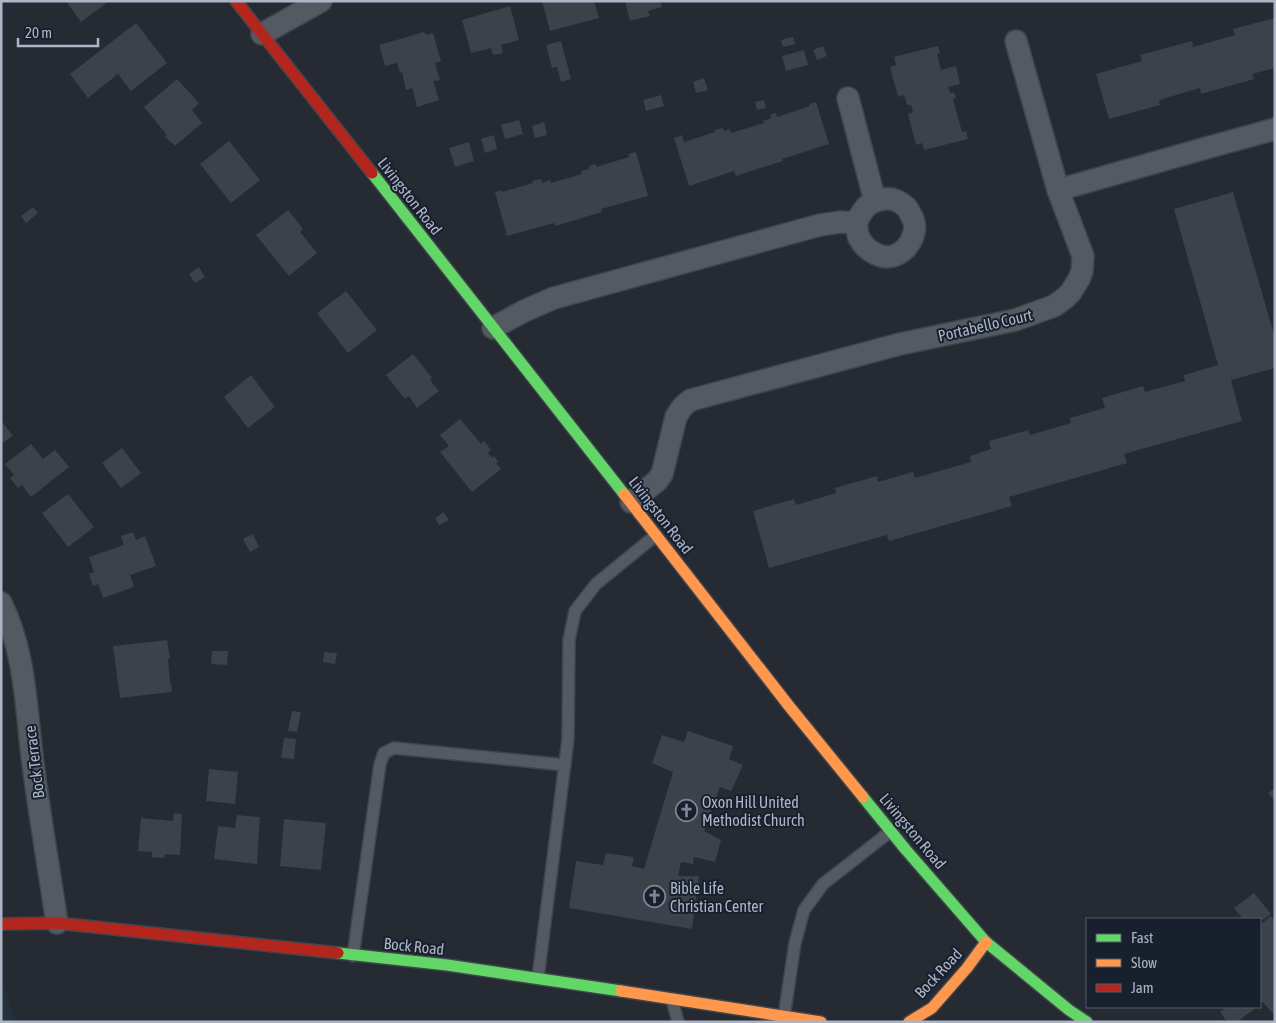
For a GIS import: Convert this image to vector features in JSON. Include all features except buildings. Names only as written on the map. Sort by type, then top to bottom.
[{"type":"main road","name":"Livingston Road","points":[[236,1],[631,502],[789,706],[891,831],[986,942],[1069,1010],[1087,1022]]},
{"type":"main road","name":"Bock Road","points":[[1,924],[57,923],[447,966],[538,978],[821,1022]]},
{"type":"main road","name":"Bock Road","points":[[909,1022],[932,1008],[967,968],[986,942]]},
{"type":"street","points":[[262,34],[321,1]]},
{"type":"street","name":"Portabello Court","points":[[631,502],[657,481],[662,474],[676,417],[680,409],[691,400],[900,344],[1015,320],[1060,302],[1074,288],[1079,280],[1083,256],[1058,190],[1016,40]]},
{"type":"street","points":[[848,98],[875,200]]},
{"type":"street","points":[[1058,190],[1275,129]]},
{"type":"street","points":[[887,198],[899,201],[908,208],[915,225],[911,243],[898,254],[886,257],[874,254],[864,246],[858,236],[856,223],[863,209],[875,200],[887,198]]},
{"type":"street","points":[[493,328],[524,311],[554,298],[820,225],[840,222],[856,223]]},
{"type":"street","name":"Bock Terrace","points":[[1,604],[8,616],[18,650],[57,923]]},
{"type":"lane","points":[[538,978],[568,739],[569,640],[575,611],[596,584],[656,535]]},
{"type":"lane","points":[[353,956],[380,764],[384,753],[394,748],[565,765]]},
{"type":"lane","points":[[784,1017],[795,943],[804,910],[823,884],[891,831]]},
{"type":"lane","points":[[672,1000],[678,1022]]},
{"type":"shaded area","points":[[1,977],[16,1022],[1,1022]]},
{"type":"traffic: fast","points":[[372,173],[624,494]]},
{"type":"traffic: fast","points":[[863,797],[986,942],[1069,1010],[1087,1022]]},
{"type":"traffic: fast","points":[[338,953],[447,965],[621,991]]},
{"type":"traffic: slow","points":[[624,494],[789,706],[863,797]]},
{"type":"traffic: slow","points":[[909,1022],[932,1008],[967,968],[986,942]]},
{"type":"traffic: slow","points":[[621,991],[821,1022]]},
{"type":"traffic: jam","points":[[236,1],[372,173]]},
{"type":"traffic: jam","points":[[1,924],[57,923],[338,953]]},
{"type":"place","name":"Oxon Hill United Methodist Church","points":[[686,811]]},
{"type":"place","name":"Bible Life Christian Center","points":[[654,897]]}]
